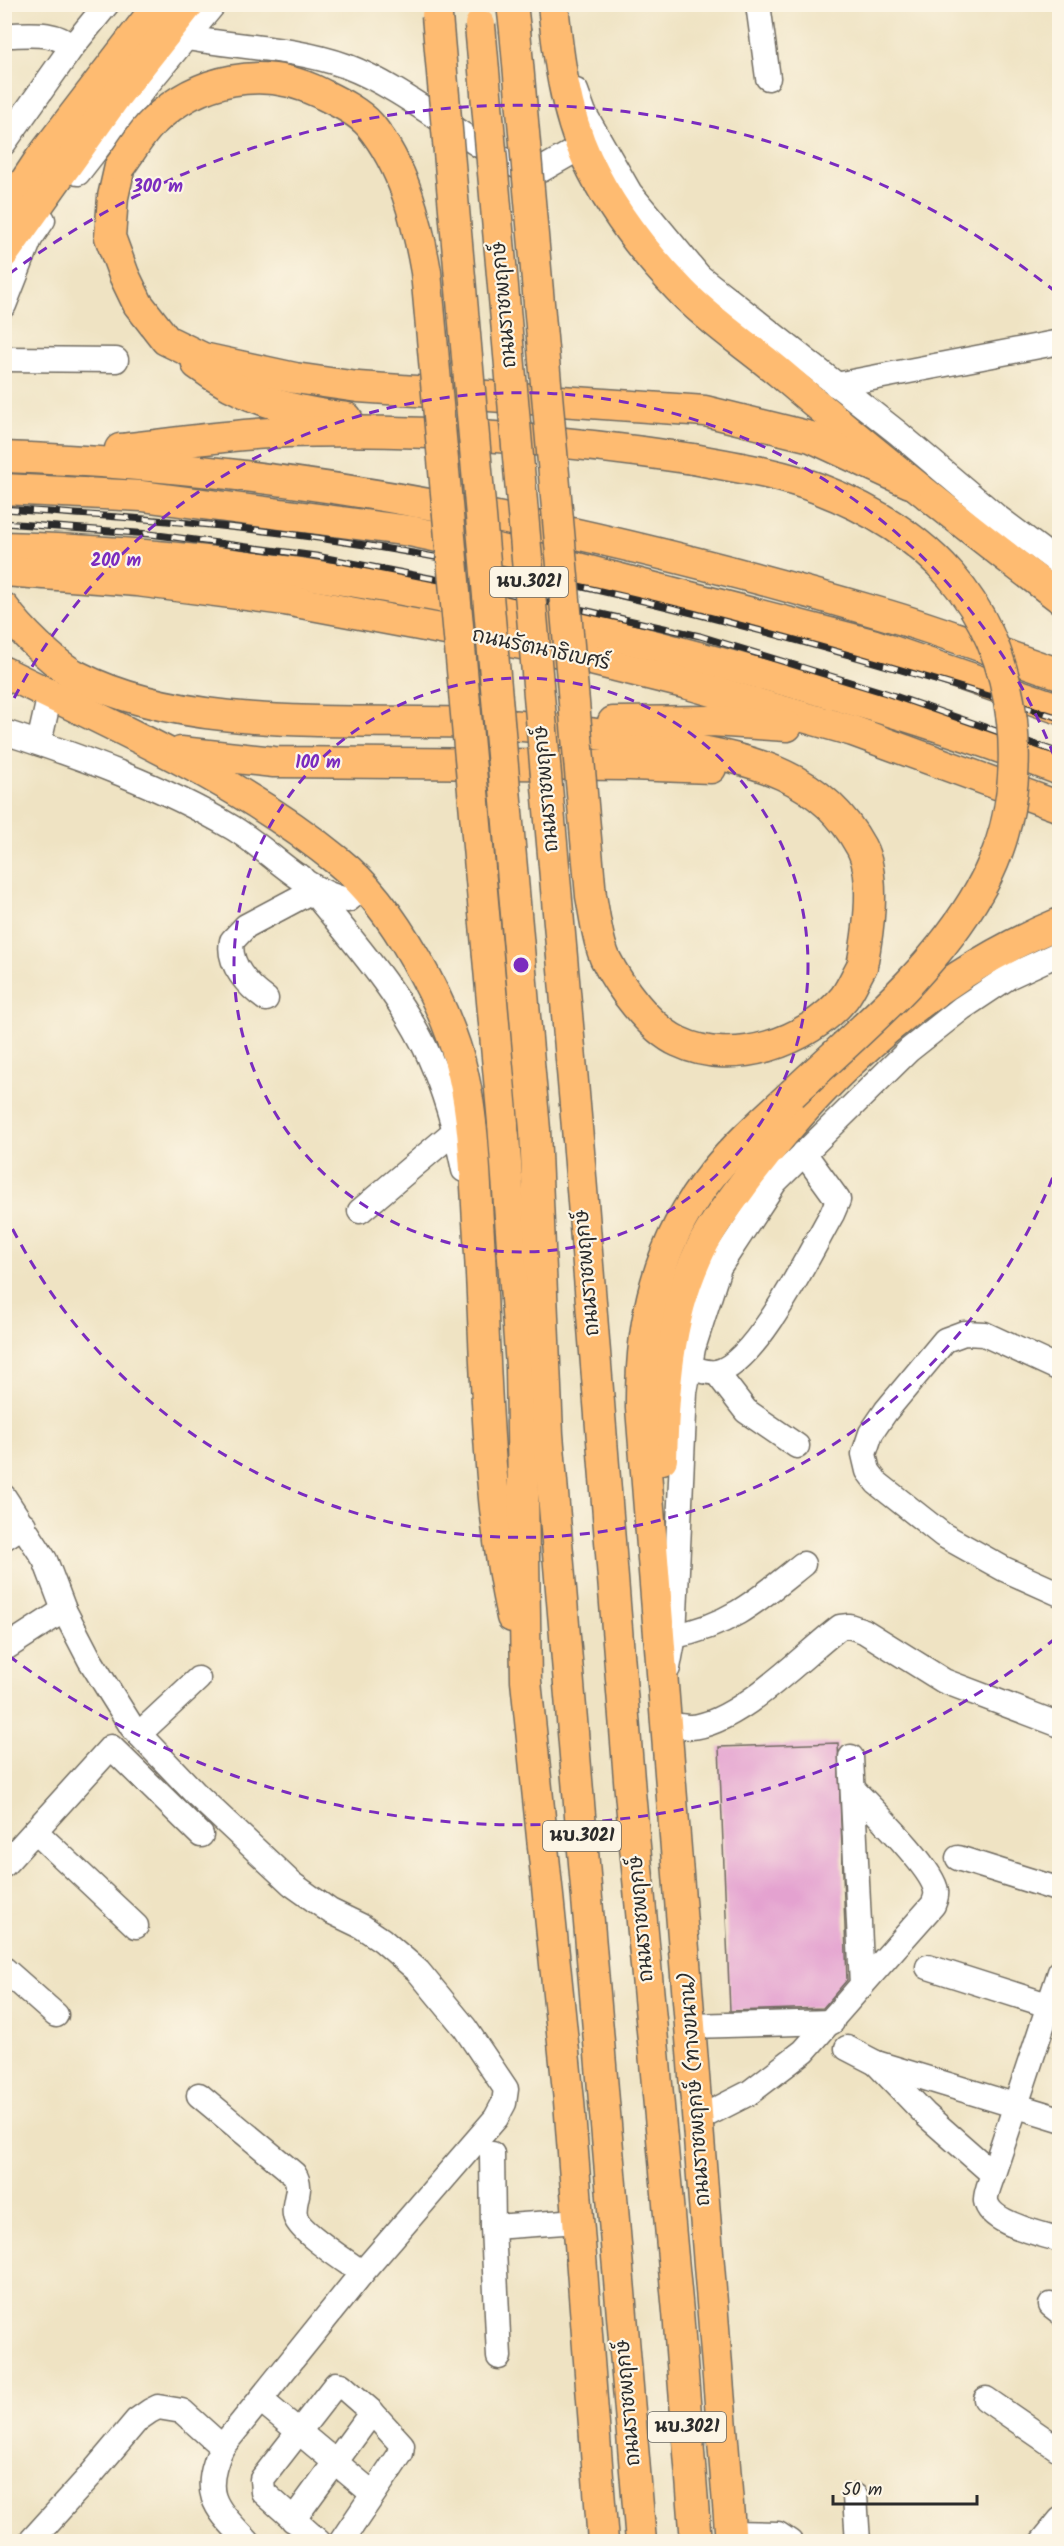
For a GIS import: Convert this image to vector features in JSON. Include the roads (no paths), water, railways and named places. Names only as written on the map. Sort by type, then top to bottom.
[{"type":"main road","points":[[4,213],[40,159],[159,4]]},
{"type":"main road","points":[[4,253],[116,96],[189,4]]},
{"type":"main road","points":[[553,4],[558,55],[568,102],[582,146],[610,201],[639,243],[682,293],[910,483],[1059,598]]},
{"type":"main road","name":"ถนนราชพฤกษ์","points":[[436,10],[536,1130],[548,1434],[641,2541]]},
{"type":"main road","name":"ถนนราชพฤกษ์","points":[[480,15],[578,1139],[630,1792],[678,2312],[696,2541]]},
{"type":"main road","points":[[482,723],[558,728],[739,757],[777,770],[816,793],[838,816],[862,848],[870,889],[869,925],[862,966],[844,997],[823,1020],[753,1052],[715,1051],[679,1042],[648,1018],[623,988],[604,956],[591,896],[513,17]]},
{"type":"main road","points":[[526,1681],[520,1367],[503,1123],[426,272],[417,221],[392,158],[368,123],[336,101],[297,81],[247,77],[200,88],[153,122],[120,166],[113,197],[110,237],[138,304],[166,340],[236,390],[278,406],[328,416],[468,434],[605,446],[761,472],[816,488],[869,511],[917,541],[949,570],[975,605],[990,635],[1010,706],[1015,772],[1010,808],[998,850],[980,891],[924,970],[750,1133],[707,1182],[684,1217],[661,1263],[648,1311],[640,1360],[641,1408],[668,1636]]},
{"type":"main road","points":[[166,340],[203,358],[224,364],[358,387],[705,411],[811,437],[910,483]]},
{"type":"main road","points":[[19,458],[287,432],[468,434]]},
{"type":"main road","points":[[19,458],[145,464],[415,499],[546,527],[673,558],[881,613],[1059,674]]},
{"type":"main road","points":[[4,489],[142,496],[410,531],[673,558]]},
{"type":"main road","points":[[410,531],[550,561],[872,644],[1059,709]]},
{"type":"main road","name":"ถนนรัตนาธิเบศร์","points":[[4,547],[140,554],[274,570],[403,588],[528,614],[857,699],[1059,770]]},
{"type":"main road","name":"ถนนรัตนาธิเบศร์","points":[[4,571],[136,581],[285,600],[554,651],[688,684],[853,731],[1059,807]]},
{"type":"main road","points":[[4,608],[36,643],[75,675],[129,697],[198,710],[284,720],[482,723],[712,721],[853,731]]},
{"type":"main road","points":[[4,672],[161,748],[261,806],[340,863],[379,902],[421,971],[442,1011],[463,1073],[473,1137],[490,1459],[500,1560],[526,1681]]},
{"type":"main road","points":[[161,748],[206,757],[274,762],[630,765],[713,768],[771,780],[816,793]]},
{"type":"main road","points":[[668,1636],[661,1493],[665,1382],[673,1336],[696,1258],[722,1213],[769,1150],[847,1065],[927,995],[1023,938],[1059,923]]},
{"type":"main road","name":"ถนนราชพฤกษ์ (ทางขนาน)","points":[[668,1636],[665,1685],[730,2528]]},
{"type":"main road","name":"นบ.3021","points":[[526,1681],[569,2101],[603,2541]]},
{"type":"main road","points":[[678,2312],[730,2528]]},
{"type":"street","points":[[4,143],[72,47],[107,4]]},
{"type":"street","points":[[4,305],[30,239],[146,86],[214,4]]},
{"type":"street","points":[[553,4],[566,62],[584,113],[630,193],[699,276],[996,516],[1059,564]]},
{"type":"street","points":[[758,4],[768,78]]},
{"type":"street","points":[[4,35],[43,34],[64,40],[72,47]]},
{"type":"street","points":[[187,38],[311,56],[347,67],[398,93],[520,168],[541,170],[582,146]]},
{"type":"street","points":[[836,385],[1059,342]]},
{"type":"street","points":[[4,359],[116,360]]},
{"type":"street","points":[[39,743],[50,694]]},
{"type":"street","points":[[4,732],[39,743],[180,800],[234,829],[306,884],[328,896],[348,900],[364,887]]},
{"type":"street","points":[[266,999],[242,978],[233,956],[232,941],[246,926],[306,884]]},
{"type":"street","points":[[306,884],[392,994],[428,1055],[456,1130],[481,1264]]},
{"type":"street","points":[[803,1564],[739,1614],[694,1632],[668,1636],[689,1368],[704,1311],[719,1267],[775,1182],[909,1050],[953,1015],[1010,976],[1059,953]]},
{"type":"street","points":[[360,1211],[456,1130]]},
{"type":"street","points":[[689,1368],[716,1372],[731,1364],[771,1321],[838,1200],[804,1153]]},
{"type":"street","points":[[1059,1370],[984,1334],[964,1333],[945,1340],[886,1411],[871,1433],[864,1454],[868,1471],[877,1483],[943,1535],[1004,1569],[1059,1594]]},
{"type":"street","points":[[716,1372],[746,1411],[796,1446]]},
{"type":"street","points":[[4,1497],[14,1531],[45,1560],[64,1610],[90,1660],[136,1731],[195,1793],[292,1884],[330,1911],[368,1930],[418,1971],[465,2028],[506,2089],[504,2103],[496,2118],[362,2273],[222,2447],[211,2471],[210,2490],[221,2511],[248,2541]]},
{"type":"street","points":[[4,1649],[64,1610]]},
{"type":"street","points":[[668,1724],[690,1727],[707,1724],[734,1712],[840,1627],[849,1626],[864,1631],[944,1681],[1059,1725]]},
{"type":"street","points":[[4,1864],[111,1747],[136,1731],[198,1678]]},
{"type":"street","points":[[111,1747],[201,1835]]},
{"type":"street","points":[[851,1756],[862,1985]]},
{"type":"street","points":[[698,2119],[748,2093],[804,2051],[933,1905],[936,1891],[933,1881],[897,1836],[853,1789]]},
{"type":"street","points":[[35,1831],[136,1926]]},
{"type":"street","points":[[958,1858],[1059,1890]]},
{"type":"street","points":[[928,1967],[1054,2007]]},
{"type":"street","points":[[4,1969],[56,2016]]},
{"type":"street","points":[[1059,1972],[1054,2007],[1017,2105],[986,2200],[990,2212],[1001,2220],[1059,2240]]},
{"type":"street","points":[[691,2026],[832,2022]]},
{"type":"street","points":[[847,2048],[876,2063],[1059,2119]]},
{"type":"street","points":[[876,2063],[926,2115],[993,2174]]},
{"type":"street","points":[[199,2095],[294,2174],[299,2184],[295,2205],[296,2220],[307,2232],[362,2273]]},
{"type":"street","points":[[492,2154],[499,2357]]},
{"type":"street","points":[[493,2227],[578,2221]]},
{"type":"street","points":[[319,2541],[293,2520],[263,2492],[260,2486],[262,2479],[297,2430],[336,2384],[341,2385],[372,2412],[402,2445],[401,2453],[341,2541]]},
{"type":"street","points":[[986,2399],[1059,2450]]},
{"type":"street","points":[[261,2400],[372,2493]]},
{"type":"street","points":[[30,2541],[89,2477],[136,2420],[158,2407],[182,2411],[222,2447]]},
{"type":"street","points":[[293,2520],[372,2412]]},
{"type":"street","points":[[855,2496],[858,2541]]},
{"type":"street","points":[[1042,2541],[1059,2520]]},
{"type":"street","points":[[730,2528],[778,2534],[790,2541]]},
{"type":"railway","points":[[4,509],[240,528],[413,553],[506,571],[600,591],[785,637],[1060,718]]},
{"type":"railway","points":[[4,523],[150,534],[316,556],[507,593],[700,636],[886,693],[1060,753]]}]
